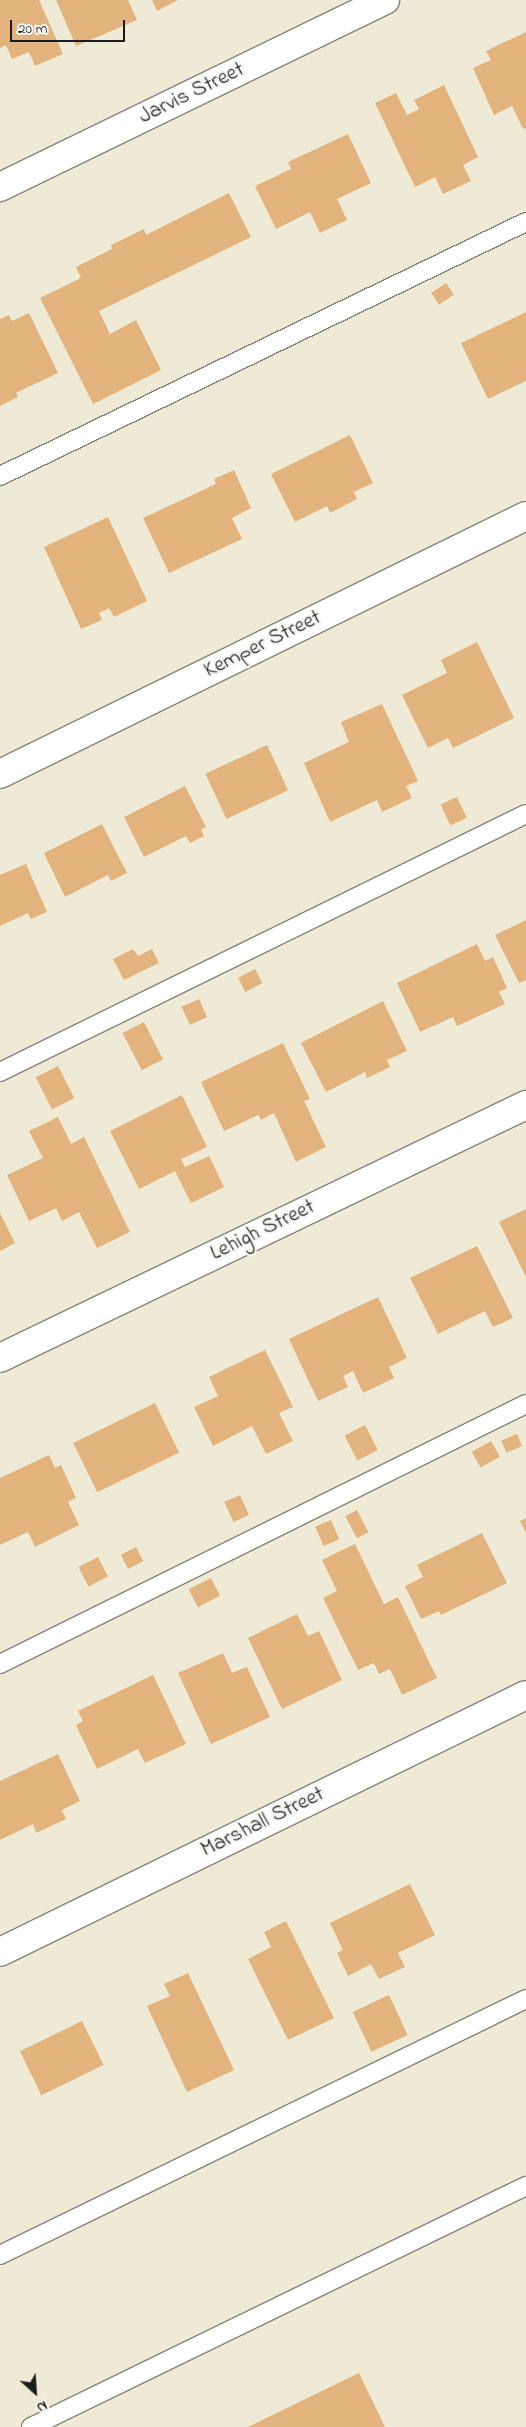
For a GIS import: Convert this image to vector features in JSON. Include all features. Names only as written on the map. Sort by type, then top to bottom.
[{"type":"street","name":"Jarvis Street","points":[[0,187],[385,0]]},
{"type":"street","name":"Kemper Street","points":[[0,774],[526,516]]},
{"type":"street","name":"Lehigh Street","points":[[0,1358],[526,1105]]},
{"type":"street","name":"Marshall Street","points":[[0,1952],[526,1695]]},
{"type":"lane","points":[[0,476],[526,222]]},
{"type":"lane","points":[[0,1072],[526,814]]},
{"type":"lane","points":[[0,1664],[526,1404]]},
{"type":"lane","points":[[0,2255],[526,1999]]},
{"type":"lane","points":[[31,2427],[526,2186]]},
{"type":"building","points":[[0,0],[39,0],[63,54],[35,66],[29,52],[12,59],[6,45],[0,48]]},
{"type":"building","points":[[56,0],[128,0],[137,20],[76,46]]},
{"type":"building","points":[[152,0],[178,0],[157,11]]},
{"type":"building","points":[[526,32],[526,128],[523,129],[512,106],[494,115],[473,68],[491,60],[486,51]]},
{"type":"building","points":[[444,85],[478,157],[463,165],[471,181],[443,194],[435,177],[415,187],[375,103],[396,93],[407,115],[419,109],[414,100]]},
{"type":"building","points":[[348,134],[371,183],[337,199],[347,220],[320,233],[310,212],[276,229],[255,186],[291,169],[288,162]]},
{"type":"building","points":[[229,193],[251,237],[99,311],[110,334],[136,320],[161,370],[93,404],[40,298],[81,278],[76,267],[112,249],[111,245],[144,229],[146,235]]},
{"type":"building","points":[[446,283],[454,295],[439,305],[431,293]]},
{"type":"building","points":[[526,312],[526,381],[488,399],[461,343]]},
{"type":"building","points":[[29,313],[58,373],[16,393],[18,397],[0,406],[0,319],[9,315],[12,321]]},
{"type":"building","points":[[350,435],[373,483],[354,492],[357,499],[330,513],[327,506],[295,522],[271,474]]},
{"type":"building","points":[[234,470],[251,508],[232,518],[242,539],[169,573],[143,518],[216,484],[214,479]]},
{"type":"building","points":[[108,517],[147,601],[114,617],[109,608],[99,613],[102,620],[81,629],[44,547]]},
{"type":"building","points":[[477,642],[514,718],[453,748],[448,738],[428,748],[402,695],[447,673],[441,660]]},
{"type":"building","points":[[382,704],[418,781],[406,786],[412,798],[382,812],[377,800],[330,822],[304,763],[349,742],[341,722]]},
{"type":"building","points":[[267,745],[288,790],[227,819],[205,774]]},
{"type":"building","points":[[185,786],[206,827],[201,830],[204,836],[190,843],[186,836],[144,857],[124,817]]},
{"type":"building","points":[[457,797],[467,818],[450,825],[441,805]]},
{"type":"building","points":[[102,824],[127,873],[111,881],[108,875],[65,897],[44,853]]},
{"type":"building","points":[[26,864],[47,912],[31,919],[28,913],[0,926],[0,875]]},
{"type":"building","points":[[526,920],[526,980],[519,983],[495,935]]},
{"type":"building","points":[[477,944],[485,961],[493,957],[507,988],[499,992],[505,1004],[457,1026],[453,1017],[420,1032],[397,983]]},
{"type":"building","points":[[133,949],[138,956],[152,949],[159,963],[124,980],[113,959]]},
{"type":"building","points":[[255,969],[262,983],[245,992],[238,978]]},
{"type":"building","points":[[199,999],[207,1017],[190,1025],[182,1007]]},
{"type":"building","points":[[383,1001],[407,1051],[387,1060],[390,1067],[367,1078],[365,1072],[326,1092],[301,1043]]},
{"type":"building","points":[[144,1022],[163,1059],[142,1070],[123,1033]]},
{"type":"building","points":[[283,1043],[310,1099],[304,1101],[326,1147],[296,1162],[274,1113],[261,1120],[258,1115],[224,1131],[201,1082]]},
{"type":"building","points":[[58,1066],[74,1098],[52,1109],[36,1077]]},
{"type":"building","points":[[182,1095],[207,1147],[181,1159],[185,1167],[209,1156],[224,1187],[191,1203],[175,1171],[139,1189],[110,1131]]},
{"type":"building","points":[[58,1117],[71,1144],[84,1137],[130,1232],[97,1248],[79,1212],[62,1221],[56,1208],[29,1221],[7,1175],[43,1158],[29,1131]]},
{"type":"building","points":[[526,1209],[526,1277],[499,1222]]},
{"type":"building","points":[[0,1213],[15,1243],[0,1251]]},
{"type":"building","points":[[477,1246],[513,1318],[493,1327],[485,1311],[438,1334],[410,1278]]},
{"type":"building","points":[[378,1297],[407,1358],[389,1367],[394,1378],[363,1393],[353,1371],[343,1376],[348,1387],[318,1401],[289,1339]]},
{"type":"building","points":[[265,1350],[293,1407],[279,1413],[293,1441],[266,1454],[252,1426],[213,1446],[194,1407],[218,1396],[209,1377]]},
{"type":"building","points":[[155,1403],[179,1452],[97,1492],[73,1443]]},
{"type":"building","points":[[365,1425],[378,1450],[357,1460],[345,1435]]},
{"type":"building","points":[[517,1434],[522,1446],[506,1453],[501,1441]]},
{"type":"building","points":[[491,1441],[500,1457],[480,1467],[472,1452]]},
{"type":"building","points":[[49,1455],[55,1468],[61,1465],[76,1498],[68,1502],[79,1525],[35,1547],[28,1532],[0,1545],[0,1478]]},
{"type":"building","points":[[240,1495],[249,1515],[233,1522],[224,1502]]},
{"type":"building","points":[[357,1510],[368,1532],[357,1538],[345,1516]]},
{"type":"building","points":[[526,1518],[526,1533],[520,1521]]},
{"type":"building","points":[[331,1520],[339,1539],[324,1546],[315,1527]]},
{"type":"building","points":[[482,1533],[507,1583],[441,1615],[439,1611],[421,1619],[405,1586],[423,1577],[417,1565]]},
{"type":"building","points":[[355,1544],[384,1604],[398,1597],[437,1678],[402,1695],[390,1669],[379,1674],[374,1663],[358,1670],[323,1598],[337,1591],[322,1560]]},
{"type":"building","points":[[136,1547],[143,1561],[128,1569],[121,1555]]},
{"type":"building","points":[[98,1557],[108,1577],[88,1587],[78,1567]]},
{"type":"building","points":[[211,1578],[220,1596],[198,1607],[189,1589]]},
{"type":"building","points":[[297,1614],[308,1636],[319,1631],[342,1680],[282,1709],[248,1638]]},
{"type":"building","points":[[223,1653],[232,1673],[247,1667],[270,1717],[211,1744],[178,1673]]},
{"type":"building","points":[[153,1675],[186,1744],[145,1763],[138,1749],[97,1769],[76,1725],[83,1721],[78,1711]]},
{"type":"building","points":[[58,1754],[80,1801],[62,1810],[66,1819],[36,1833],[33,1824],[0,1840],[0,1781]]},
{"type":"building","points":[[410,1884],[435,1935],[398,1953],[405,1967],[379,1979],[371,1964],[348,1976],[337,1953],[343,1950],[330,1923]]},
{"type":"building","points":[[286,1921],[334,2018],[288,2040],[248,1959],[271,1947],[264,1932]]},
{"type":"building","points":[[188,1973],[234,2070],[187,2092],[147,2006],[170,1996],[164,1984]]},
{"type":"building","points":[[389,1995],[408,2035],[371,2052],[353,2012]]},
{"type":"building","points":[[82,2021],[103,2065],[41,2095],[20,2051]]},
{"type":"building","points":[[359,2373],[385,2427],[248,2427]]}]
